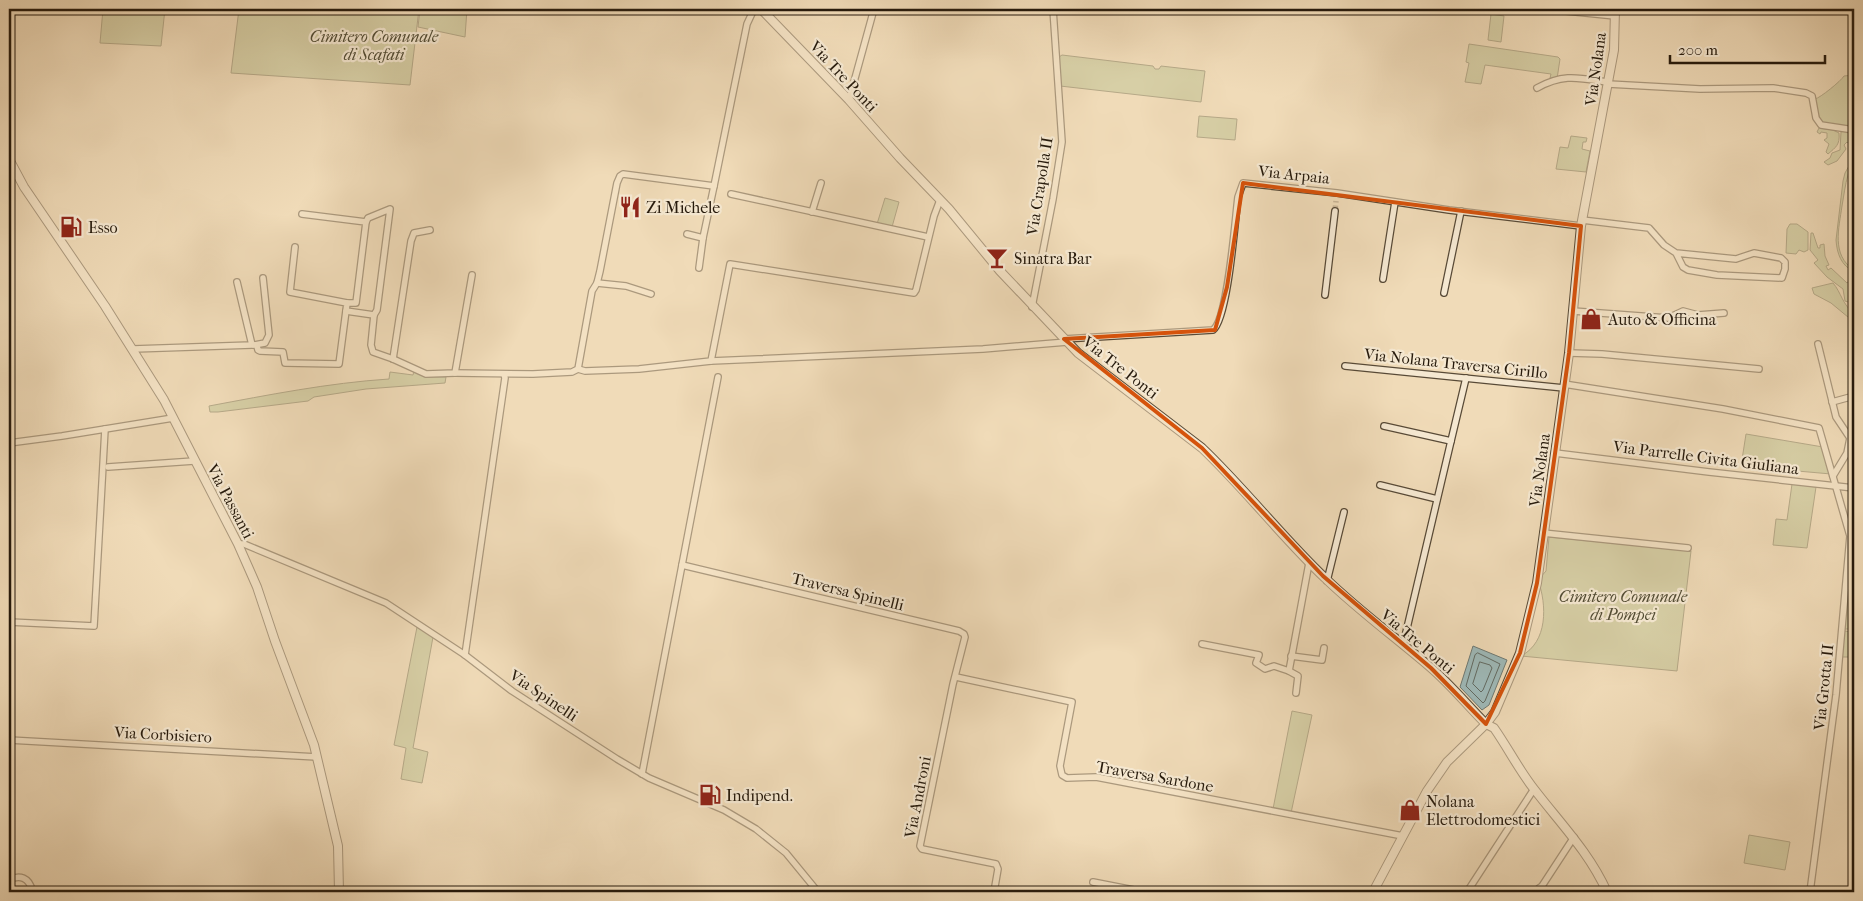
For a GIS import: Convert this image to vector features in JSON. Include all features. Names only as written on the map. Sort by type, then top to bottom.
[{"type":"street","points":[[699,268],[703,238],[745,30],[754,9]]},
{"type":"street","name":"Via Tre Ponti","points":[[761,9],[949,208],[1000,272],[1078,353],[1202,448],[1327,581],[1431,668],[1486,724],[1494,728],[1534,789],[1574,837],[1591,861],[1607,892]]},
{"type":"street","points":[[849,100],[874,9]]},
{"type":"street","name":"Via Crapolla II","points":[[1032,307],[1053,200],[1062,142],[1053,9]]},
{"type":"street","points":[[1546,9],[1615,12]]},
{"type":"street","name":"Via Nolana","points":[[1373,892],[1427,791],[1447,762],[1486,724],[1495,712],[1520,653],[1537,583],[1569,353],[1582,223],[1614,50],[1615,12]]},
{"type":"street","points":[[1537,88],[1548,82],[1568,77],[1608,83],[1700,89],[1784,89],[1812,96],[1816,118],[1820,125],[1854,130]]},
{"type":"street","name":"Via Passanti","points":[[9,160],[24,187],[57,233],[164,400],[238,544],[257,587],[317,756],[338,846],[339,892]]},
{"type":"street","points":[[578,369],[592,291],[597,283],[620,176],[624,174],[714,186]]},
{"type":"street","points":[[812,212],[821,183]]},
{"type":"street","name":"Via Arpaia","points":[[1066,340],[1213,330],[1219,323],[1231,263],[1238,197],[1243,183],[1337,193],[1461,211],[1649,228],[1664,246],[1676,253],[1736,259],[1754,253],[1781,258],[1785,262],[1785,269],[1782,278],[1717,275],[1688,270],[1680,264],[1676,253]]},
{"type":"street","points":[[1336,201],[1337,193]]},
{"type":"street","points":[[730,194],[928,237]]},
{"type":"street","points":[[711,361],[730,264],[910,293],[916,290],[928,237],[940,200]]},
{"type":"street","points":[[1382,279],[1395,202]]},
{"type":"street","points":[[295,247],[290,292],[356,304],[366,222],[368,218],[390,209],[377,310],[374,315],[372,350],[376,354],[393,359],[426,374],[572,372],[578,369],[585,371],[639,370],[711,361],[983,348],[1066,340]]},
{"type":"street","points":[[1325,296],[1335,211]]},
{"type":"street","points":[[1444,293],[1461,211]]},
{"type":"street","points":[[302,214],[366,222]]},
{"type":"street","points":[[393,359],[411,241],[414,233],[430,230]]},
{"type":"street","points":[[687,234],[703,238]]},
{"type":"street","points":[[455,373],[472,275]]},
{"type":"street","points":[[133,349],[265,343],[270,335],[263,278]]},
{"type":"street","points":[[236,282],[254,345],[260,351],[283,352],[285,363],[339,364],[347,303]]},
{"type":"street","points":[[597,283],[626,286],[651,294]]},
{"type":"street","points":[[346,311],[374,315]]},
{"type":"street","points":[[1573,311],[1668,318],[1683,311],[1698,315],[1724,313]]},
{"type":"street","points":[[1818,344],[1836,417],[1850,438],[1847,453],[1833,476]]},
{"type":"street","points":[[1569,353],[1602,354],[1759,369]]},
{"type":"street","name":"Via Nolana Traversa Cirillo","points":[[1345,366],[1564,386],[1723,409],[1819,428],[1833,476]]},
{"type":"street","points":[[466,656],[500,421],[504,374]]},
{"type":"street","points":[[642,774],[718,377]]},
{"type":"street","points":[[1403,645],[1466,378]]},
{"type":"street","points":[[1832,402],[1854,396]]},
{"type":"street","points":[[9,443],[173,418]]},
{"type":"street","points":[[1384,426],[1451,441]]},
{"type":"street","points":[[9,622],[94,626],[105,429]]},
{"type":"street","name":"Via Parrelle Civita Giuliana","points":[[1555,453],[1854,488]]},
{"type":"street","points":[[108,466],[194,461]]},
{"type":"street","name":"Via Grotta II","points":[[1810,892],[1835,704],[1849,541],[1848,526],[1833,476]]},
{"type":"street","points":[[1380,485],[1437,499]]},
{"type":"street","points":[[1327,581],[1344,512]]},
{"type":"street","points":[[1543,533],[1688,548]]},
{"type":"street","name":"Via Spinelli","points":[[238,544],[247,545],[386,603],[466,656],[512,691],[584,739],[642,774],[724,810],[756,829],[786,853],[818,892]]},
{"type":"street","points":[[1289,670],[1309,563]]},
{"type":"street","name":"Traversa Spinelli","points":[[682,565],[962,632],[965,637],[956,677]]},
{"type":"street","points":[[1202,644],[1259,655],[1256,663],[1265,669],[1274,666],[1289,670],[1298,676],[1296,693]]},
{"type":"street","points":[[1292,656],[1322,660],[1324,648]]},
{"type":"street","name":"Traversa Sardone","points":[[956,677],[1072,702],[1060,766],[1062,775],[1067,778],[1096,777],[1404,836]]},
{"type":"street","name":"Via Androni","points":[[956,677],[920,846],[922,849],[996,864],[998,869],[994,892]]},
{"type":"street","name":"Via Corbisiero","points":[[9,740],[317,756]]},
{"type":"street","points":[[1467,892],[1534,789]]},
{"type":"street","points":[[1539,888],[1574,837]]},
{"type":"street","points":[[9,880],[12,878],[25,878],[29,881],[32,890],[37,892]]},
{"type":"street","points":[[1093,882],[1144,892]]},
{"type":"highlighted area","points":[[1243,183],[1581,226],[1569,353],[1537,583],[1520,653],[1486,724],[1431,668],[1323,576],[1202,448],[1064,339],[1215,330],[1227,287]]},
{"type":"green space","points":[[103,9],[165,9],[161,46],[100,43]]},
{"type":"green space","name":"Cimitero Comunale di Scafati","points":[[239,9],[419,9],[410,85],[231,73]]},
{"type":"green space","points":[[420,9],[467,9],[465,37],[418,27]]},
{"type":"green space","points":[[1491,14],[1504,16],[1501,42],[1488,40]]},
{"type":"green space","points":[[1469,44],[1558,57],[1560,59],[1557,79],[1550,78],[1551,74],[1485,65],[1481,84],[1465,82],[1469,63],[1466,62]]},
{"type":"green space","points":[[1062,55],[1153,66],[1155,69],[1159,69],[1161,66],[1205,71],[1201,102],[1060,86],[1059,57]]},
{"type":"green space","points":[[1854,75],[1854,129],[1830,126],[1822,122],[1815,99],[1839,82],[1844,76]]},
{"type":"green space","points":[[1199,116],[1237,119],[1235,140],[1197,137]]},
{"type":"green space","points":[[1819,128],[1839,133],[1837,145],[1828,154],[1826,152],[1829,144],[1824,140],[1827,138],[1827,133],[1821,132],[1820,134],[1817,132]]},
{"type":"green space","points":[[1841,132],[1854,133],[1854,142],[1850,145],[1847,142],[1844,145],[1846,149],[1837,161],[1828,165],[1824,162],[1830,158],[1832,153],[1840,150]]},
{"type":"green space","points":[[1571,136],[1587,138],[1586,142],[1583,142],[1582,149],[1590,151],[1586,172],[1556,169],[1560,147],[1568,148]]},
{"type":"green space","points":[[1854,157],[1845,186],[1838,241],[1842,257],[1854,272],[1840,259],[1836,240],[1843,181],[1845,173]]},
{"type":"green space","points":[[885,198],[899,202],[892,227],[877,224]]},
{"type":"green space","points":[[1790,224],[1797,224],[1808,232],[1808,250],[1804,252],[1799,250],[1796,254],[1786,253],[1787,229]]},
{"type":"green space","points":[[1811,233],[1813,233],[1818,248],[1824,244],[1825,256],[1829,265],[1826,266],[1828,270],[1831,268],[1847,283],[1852,277],[1854,278],[1854,304],[1845,301],[1843,289],[1827,277],[1814,263],[1818,260],[1810,250]]},
{"type":"green space","points":[[1833,283],[1847,307],[1854,313],[1854,322],[1831,303],[1814,294],[1812,288]]},
{"type":"green space","points":[[414,371],[426,377],[446,377],[445,383],[366,389],[314,397],[308,401],[210,412],[209,406],[321,386],[389,379],[390,372],[413,375]]},
{"type":"green space","points":[[1746,434],[1823,447],[1831,474],[1741,466]]},
{"type":"green space","points":[[1792,484],[1816,487],[1807,548],[1773,545],[1776,519],[1787,520]]},
{"type":"green space","name":"Cimitero Comunale di Pompei","points":[[1549,537],[1691,551],[1677,671],[1521,656],[1530,650],[1541,632],[1544,611],[1538,580],[1546,571]]},
{"type":"green space","points":[[1849,564],[1854,564],[1854,629],[1844,629]]},
{"type":"green space","points":[[417,627],[433,637],[413,748],[428,752],[422,783],[401,779],[406,748],[394,745]]},
{"type":"green space","points":[[1844,631],[1854,632],[1854,657],[1841,657]]},
{"type":"green space","points":[[1292,711],[1312,715],[1291,813],[1273,809]]},
{"type":"green space","points":[[1749,835],[1790,842],[1785,870],[1744,863]]},
{"type":"water","points":[[1473,646],[1507,660],[1489,705],[1482,710],[1460,687]]},
{"type":"tunnel","points":[[1335,211],[1336,201]]},
{"type":"place","name":"Zi Michele","points":[[630,207]]},
{"type":"place","name":"Esso","points":[[71,227]]},
{"type":"place","name":"Sinatra Bar","points":[[997,258]]},
{"type":"place","name":"Auto & Officina","points":[[1591,319]]},
{"type":"place","name":"Indipend.","points":[[710,795]]},
{"type":"place","name":"Nolana Elettrodomestici","points":[[1410,810]]}]
